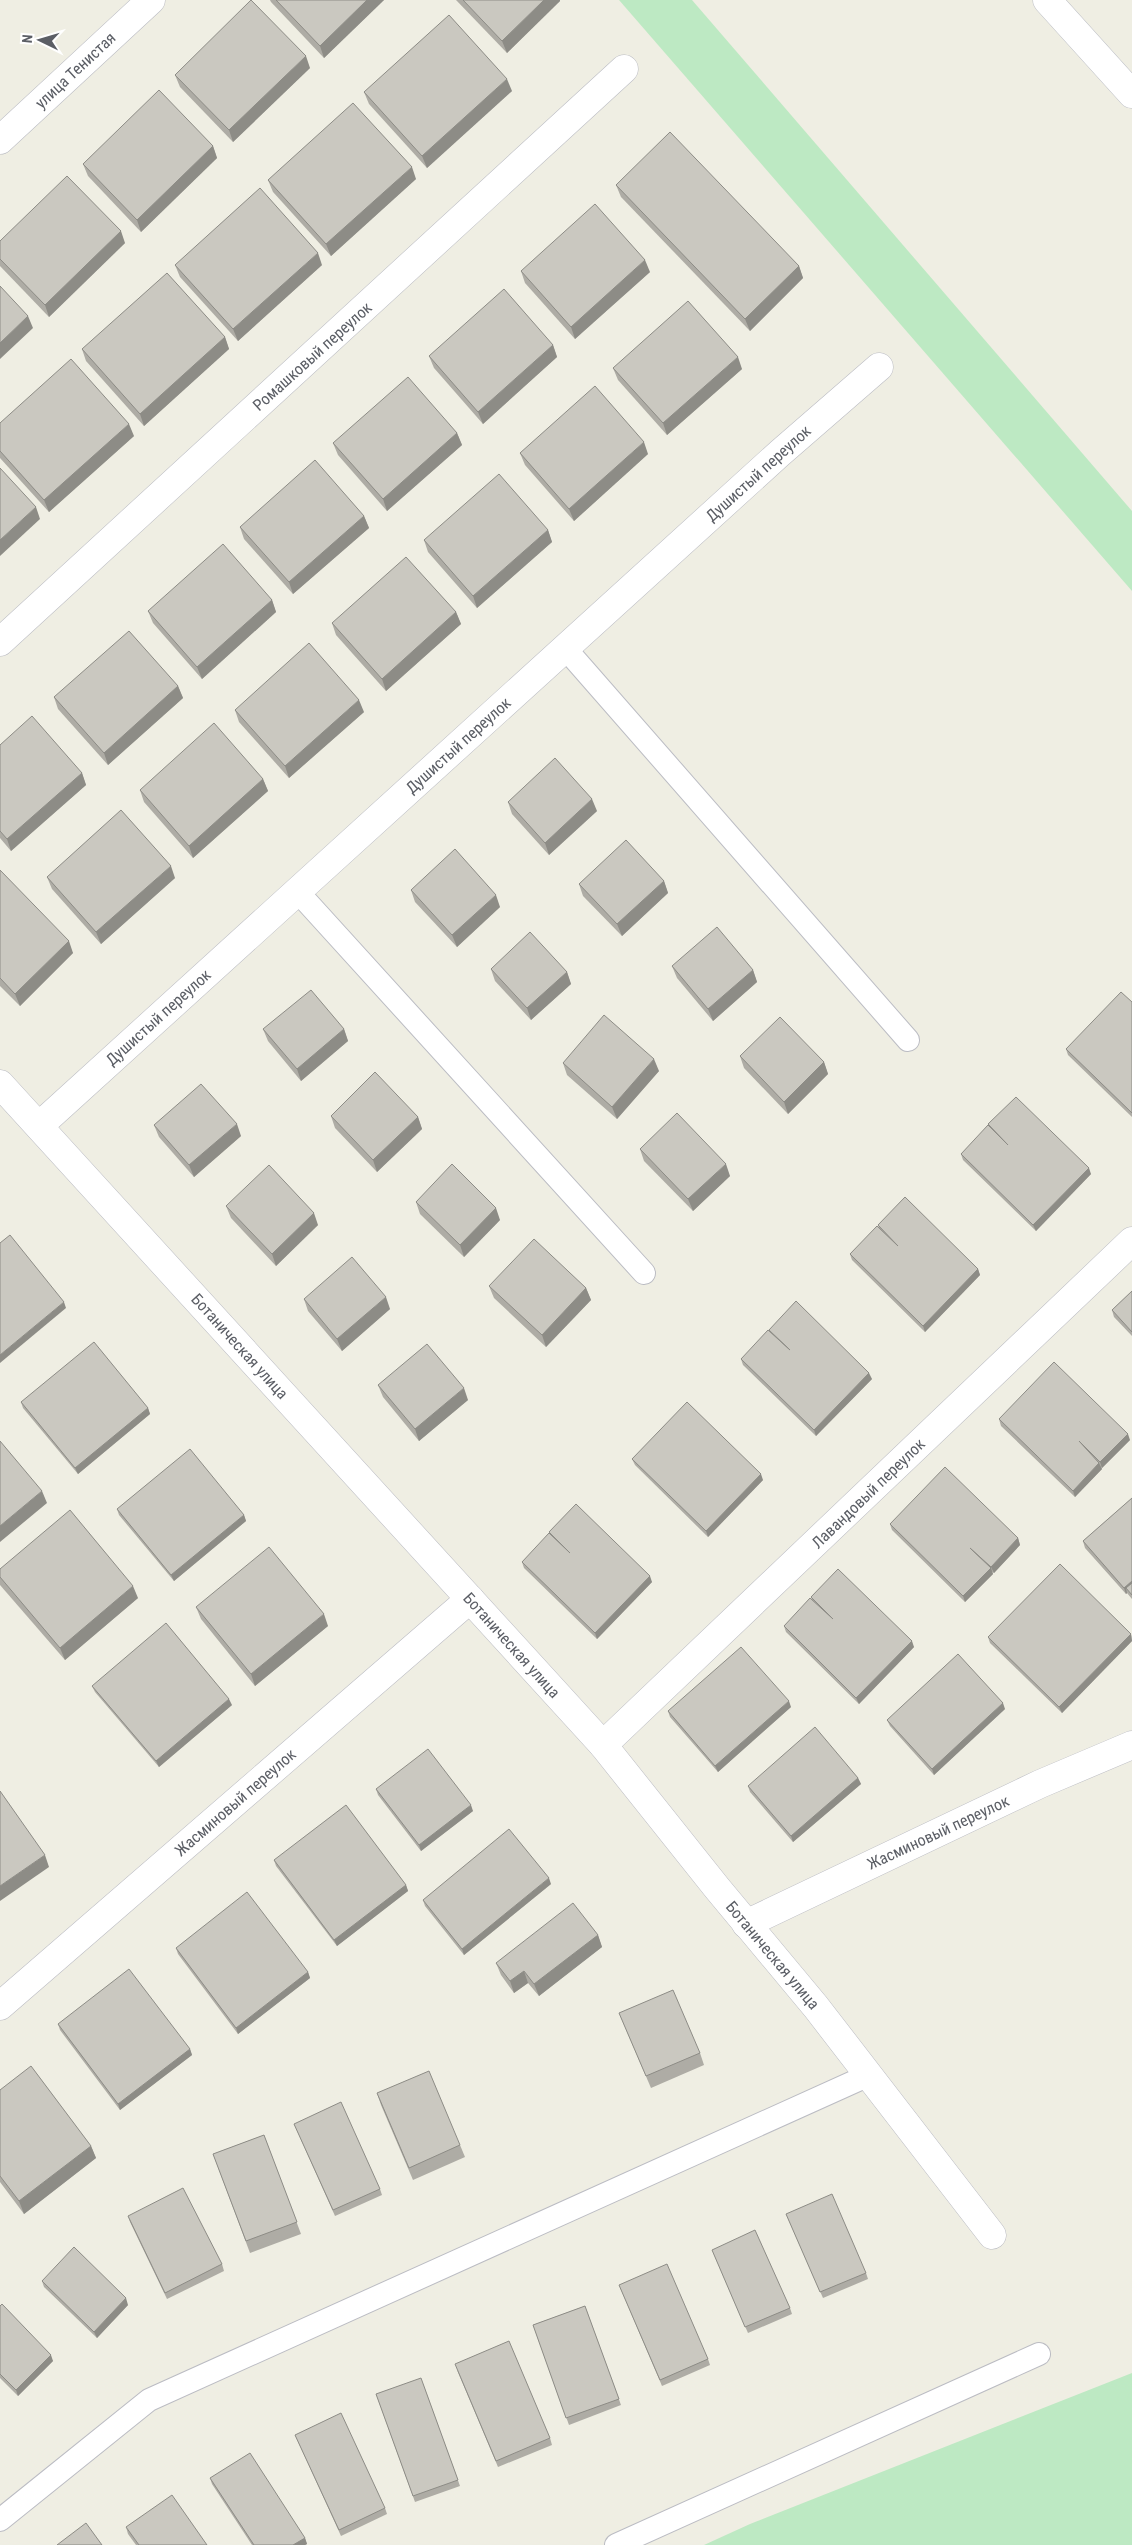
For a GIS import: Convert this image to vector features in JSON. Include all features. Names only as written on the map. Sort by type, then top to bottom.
[{"type":"street","name":"улица Тенистая","points":[[0,140],[151,0]]},
{"type":"street","points":[[1047,0],[1132,94]]},
{"type":"street","name":"Ромашковый переулок","points":[[0,642],[624,69]]},
{"type":"street","name":"Душистый переулок","points":[[39,1126],[297,890],[879,366]]},
{"type":"street","name":"Ботаническая улица","points":[[0,1084],[603,1745],[746,1924],[816,2006],[992,2235]]},
{"type":"street","name":"Лавандовый переулок","points":[[603,1745],[1132,1241]]},
{"type":"street","name":"Жасминовый переулок","points":[[1,2003],[470,1599]]},
{"type":"street","name":"Жасминовый переулок","points":[[746,1924],[1040,1784],[1132,1745]]},
{"type":"lane","points":[[565,648],[908,1040]]},
{"type":"lane","points":[[297,890],[644,1273]]},
{"type":"lane","points":[[0,2520],[149,2400],[869,2075]]},
{"type":"lane","points":[[616,2545],[1039,2354]]},
{"type":"green space","points":[[619,0],[692,0],[1132,511],[1132,591]]},
{"type":"green space","points":[[1132,2373],[1132,2545],[704,2545],[750,2524]]},
{"type":"building","points":[[251,0],[306,56],[229,130],[175,75]]},
{"type":"building","points":[[276,0],[367,0],[320,46]]},
{"type":"building","points":[[463,0],[544,0],[502,41]]},
{"type":"building","points":[[449,15],[507,79],[422,156],[364,92]]},
{"type":"building","points":[[159,90],[213,146],[137,220],[83,164]]},
{"type":"building","points":[[353,103],[412,167],[326,244],[268,180]]},
{"type":"building","points":[[670,132],[799,266],[745,319],[616,185]]},
{"type":"building","points":[[67,176],[121,231],[45,305],[0,259],[0,241]]},
{"type":"building","points":[[260,188],[318,253],[233,329],[175,265]]},
{"type":"building","points":[[595,204],[645,260],[571,327],[521,271]]},
{"type":"building","points":[[167,273],[225,337],[140,414],[82,349]]},
{"type":"building","points":[[0,286],[28,316],[0,343]]},
{"type":"building","points":[[504,289],[553,345],[478,412],[429,356]]},
{"type":"building","points":[[688,301],[738,357],[663,423],[613,368]]},
{"type":"building","points":[[71,359],[129,424],[44,500],[0,451],[0,423]]},
{"type":"building","points":[[408,377],[457,433],[383,499],[333,443]]},
{"type":"building","points":[[595,386],[644,442],[569,509],[520,453]]},
{"type":"building","points":[[315,460],[364,516],[289,582],[240,527]]},
{"type":"building","points":[[0,468],[36,507],[0,540]]},
{"type":"building","points":[[499,474],[548,530],[473,596],[424,540]]},
{"type":"building","points":[[223,544],[272,600],[197,667],[148,611]]},
{"type":"building","points":[[406,557],[456,612],[382,679],[332,623]]},
{"type":"building","points":[[129,631],[178,686],[104,753],[54,697]]},
{"type":"building","points":[[309,643],[359,700],[285,766],[235,710]]},
{"type":"building","points":[[32,716],[82,773],[7,839],[0,831],[0,745]]},
{"type":"building","points":[[214,723],[263,779],[189,846],[140,790]]},
{"type":"building","points":[[555,758],[592,799],[545,843],[508,802]]},
{"type":"building","points":[[121,810],[171,866],[96,932],[47,877]]},
{"type":"building","points":[[626,840],[664,881],[617,924],[579,884]]},
{"type":"building","points":[[455,849],[496,895],[452,935],[411,890]]},
{"type":"building","points":[[0,870],[69,941],[15,994],[0,978]]},
{"type":"building","points":[[717,927],[753,970],[708,1009],[672,966]]},
{"type":"building","points":[[530,932],[567,972],[527,1008],[491,969]]},
{"type":"building","points":[[311,990],[344,1029],[297,1069],[263,1029]]},
{"type":"building","points":[[1121,992],[1132,1002],[1132,1113],[1066,1049]]},
{"type":"building","points":[[604,1015],[654,1059],[612,1107],[563,1063]]},
{"type":"building","points":[[780,1017],[824,1062],[784,1102],[740,1056]]},
{"type":"building","points":[[375,1072],[418,1117],[373,1160],[331,1116]]},
{"type":"building","points":[[201,1084],[237,1124],[189,1165],[154,1125]]},
{"type":"building","points":[[1016,1097],[1089,1168],[1033,1225],[961,1154],[988,1125],[1008,1145],[988,1124]]},
{"type":"building","points":[[677,1113],[726,1164],[688,1199],[640,1149]]},
{"type":"building","points":[[452,1164],[496,1208],[460,1245],[416,1202]]},
{"type":"building","points":[[269,1165],[314,1213],[272,1254],[226,1206]]},
{"type":"building","points":[[905,1197],[978,1269],[923,1326],[850,1254],[877,1226],[898,1246],[878,1225]]},
{"type":"building","points":[[10,1235],[64,1302],[0,1355],[0,1243]]},
{"type":"building","points":[[534,1239],[586,1288],[542,1335],[489,1286]]},
{"type":"building","points":[[352,1257],[386,1297],[337,1339],[304,1299]]},
{"type":"building","points":[[1132,1291],[1132,1332],[1112,1310]]},
{"type":"building","points":[[796,1301],[869,1373],[814,1430],[741,1359],[768,1330],[790,1350],[769,1330]]},
{"type":"building","points":[[94,1342],[148,1408],[75,1468],[21,1402]]},
{"type":"building","points":[[427,1344],[464,1388],[415,1429],[378,1385]]},
{"type":"building","points":[[1054,1362],[1128,1434],[1100,1462],[1079,1441],[1099,1463],[1073,1491],[999,1419]]},
{"type":"building","points":[[687,1402],[761,1474],[706,1531],[632,1459]]},
{"type":"building","points":[[0,1441],[42,1491],[0,1526]]},
{"type":"building","points":[[190,1449],[244,1515],[171,1575],[117,1509]]},
{"type":"building","points":[[945,1467],[1018,1538],[991,1567],[970,1548],[991,1568],[963,1596],[890,1524]]},
{"type":"building","points":[[1132,1498],[1132,1581],[1124,1588],[1083,1541]]},
{"type":"building","points":[[576,1504],[650,1576],[595,1633],[522,1562],[549,1533],[570,1553],[549,1532]]},
{"type":"building","points":[[70,1510],[133,1586],[60,1648],[0,1577],[0,1569]]},
{"type":"building","points":[[269,1547],[324,1614],[251,1674],[196,1607]]},
{"type":"building","points":[[1060,1564],[1131,1634],[1059,1707],[988,1637]]},
{"type":"building","points":[[838,1569],[912,1641],[856,1698],[784,1626],[810,1598],[833,1619],[811,1597]]},
{"type":"building","points":[[1132,1583],[1132,1595],[1126,1588]]},
{"type":"building","points":[[166,1623],[229,1699],[156,1761],[92,1686]]},
{"type":"building","points":[[741,1647],[789,1701],[715,1766],[668,1711]]},
{"type":"building","points":[[958,1654],[1003,1703],[932,1769],[887,1720]]},
{"type":"building","points":[[815,1727],[858,1778],[791,1836],[748,1786]]},
{"type":"building","points":[[428,1749],[471,1805],[419,1845],[376,1789]]},
{"type":"building","points":[[0,1791],[45,1855],[0,1886]]},
{"type":"building","points":[[346,1805],[406,1885],[334,1940],[274,1860]]},
{"type":"building","points":[[509,1829],[549,1878],[462,1949],[423,1900]]},
{"type":"building","points":[[247,1892],[308,1972],[236,2028],[176,1948]]},
{"type":"building","points":[[573,1903],[598,1935],[534,1984],[524,1971],[510,1981],[496,1963]]},
{"type":"building","points":[[129,1969],[190,2049],[118,2104],[58,2024]]},
{"type":"building","points":[[673,1990],[700,2053],[646,2076],[619,2013]]},
{"type":"building","points":[[31,2066],[91,2146],[19,2201],[0,2176],[0,2090]]},
{"type":"building","points":[[429,2071],[460,2145],[409,2168],[377,2093]]},
{"type":"building","points":[[341,2102],[380,2189],[333,2210],[294,2124]]},
{"type":"building","points":[[264,2135],[297,2222],[246,2241],[213,2154]]},
{"type":"building","points":[[183,2188],[222,2264],[165,2293],[128,2216]]},
{"type":"building","points":[[832,2194],[866,2273],[820,2292],[786,2214]]},
{"type":"building","points":[[755,2230],[790,2308],[745,2327],[712,2250]]},
{"type":"building","points":[[74,2247],[126,2298],[94,2332],[42,2281]]},
{"type":"building","points":[[667,2264],[708,2359],[660,2380],[619,2285]]},
{"type":"building","points":[[2,2304],[51,2355],[16,2390],[0,2374],[0,2306]]},
{"type":"building","points":[[585,2306],[619,2399],[566,2418],[533,2325]]},
{"type":"building","points":[[509,2341],[550,2438],[496,2461],[455,2364]]},
{"type":"building","points":[[421,2378],[458,2480],[413,2496],[376,2394]]},
{"type":"building","points":[[341,2413],[385,2508],[339,2530],[295,2435]]},
{"type":"building","points":[[250,2453],[305,2538],[293,2545],[254,2545],[210,2478]]},
{"type":"building","points":[[172,2495],[207,2545],[139,2545],[126,2527]]},
{"type":"building","points":[[86,2523],[102,2545],[57,2545]]}]
